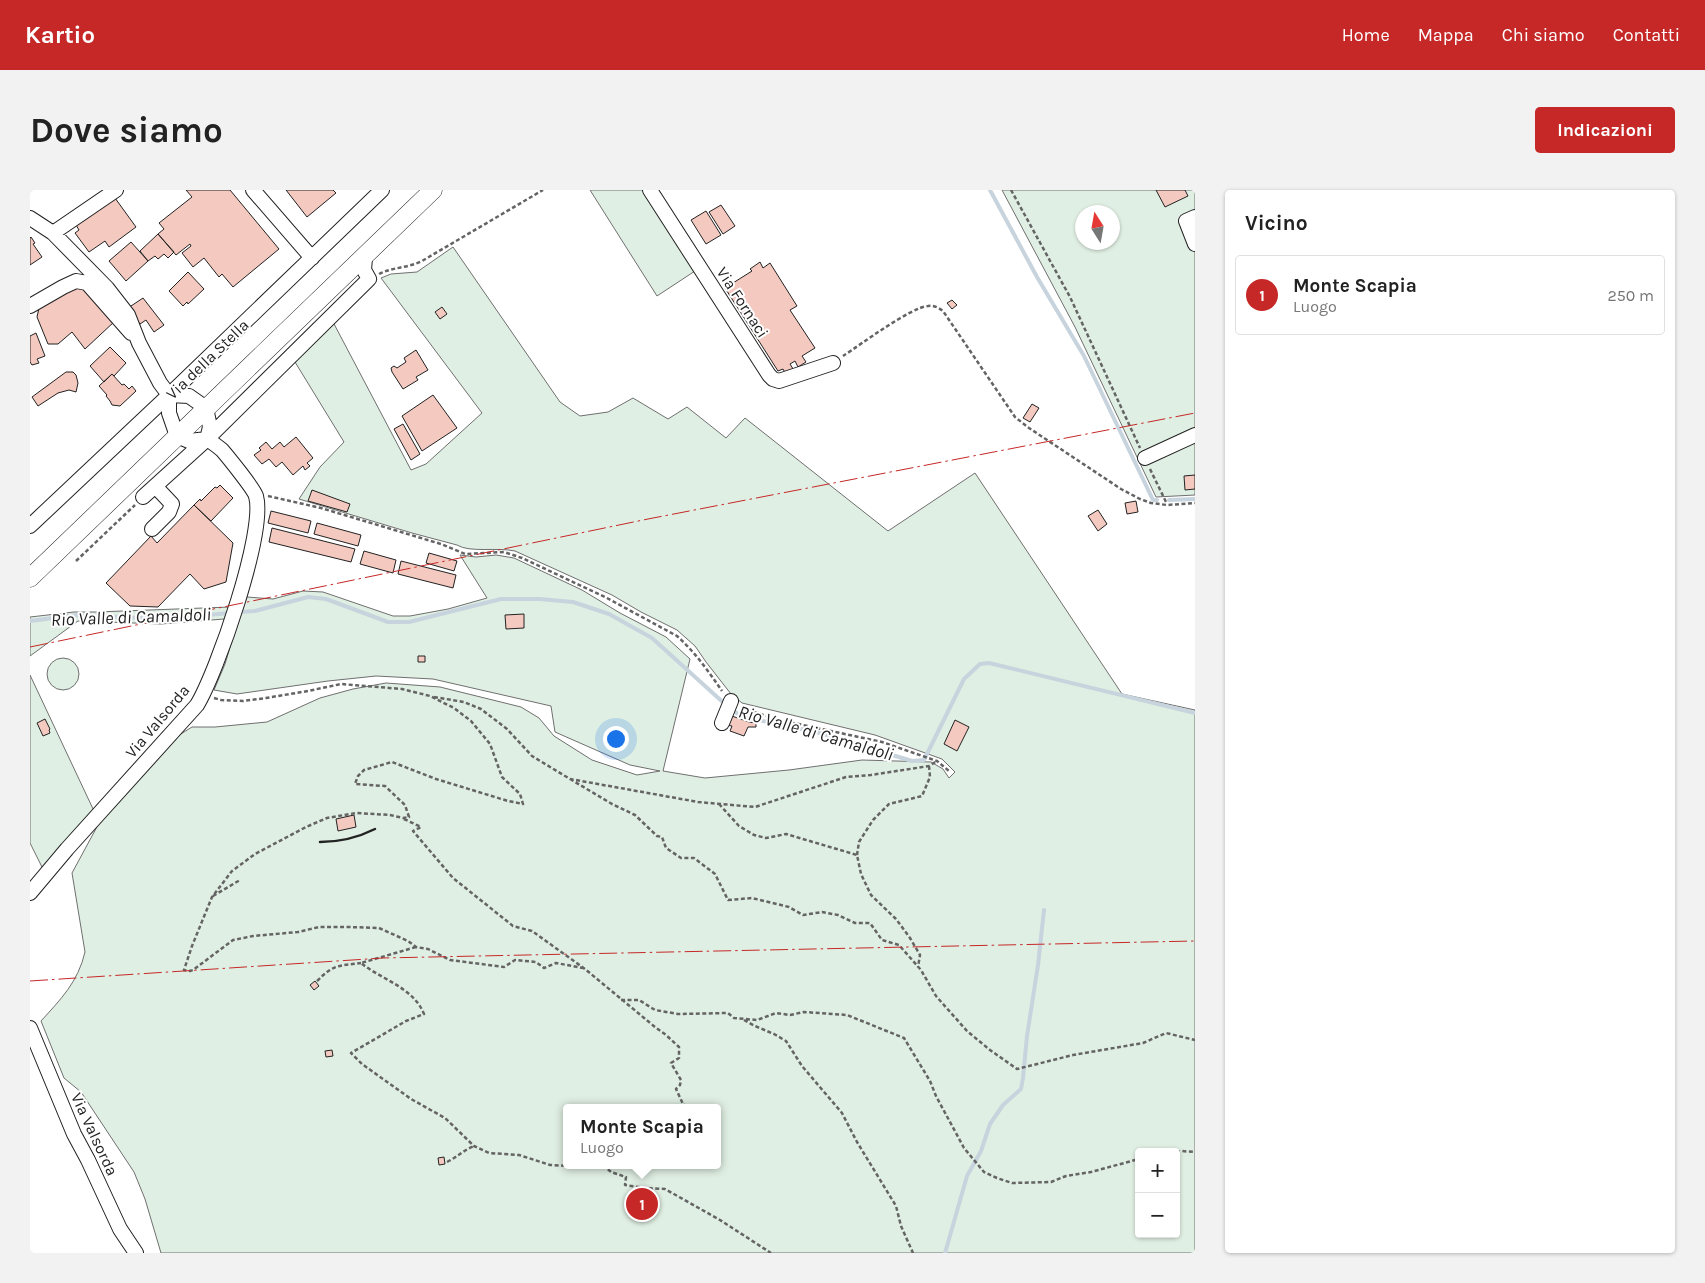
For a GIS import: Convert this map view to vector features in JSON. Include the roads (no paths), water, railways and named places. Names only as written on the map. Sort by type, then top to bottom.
[{"type":"main road","points":[[30,578],[433,190]]},
{"type":"street","points":[[54,233],[116,190]]},
{"type":"street","points":[[253,190],[312,258]]},
{"type":"street","name":"Via della Stella","points":[[30,526],[382,190]]},
{"type":"street","name":"Via Fornaci","points":[[650,190],[773,379],[779,381],[832,363]]},
{"type":"street","points":[[1195,217],[1186,221],[1195,244]]},
{"type":"street","points":[[30,218],[54,233],[108,288],[128,315],[140,344],[160,383],[169,395],[169,413],[177,436],[190,441],[207,439]]},
{"type":"street","points":[[143,497],[207,439],[369,279],[364,270],[364,258]]},
{"type":"street","points":[[30,306],[63,286],[76,281],[88,283],[140,344]]},
{"type":"street","points":[[169,395],[188,396],[206,408],[210,427],[207,439]]},
{"type":"street","points":[[1145,458],[1195,436]]},
{"type":"street","name":"Via Valsorda","points":[[30,894],[67,849],[204,694],[241,590],[257,516],[256,496],[222,450],[207,439]]},
{"type":"street","points":[[152,529],[169,512],[172,504],[155,486]]},
{"type":"street","name":"Via Valsorda","points":[[30,1028],[74,1134],[120,1229],[136,1253]]},
{"type":"waterway","points":[[990,190],[1037,277],[1084,356],[1153,500],[1157,500]]},
{"type":"waterway","points":[[1169,500],[1195,499]]},
{"type":"waterway","name":"Rio Valle di Camaldoli","points":[[239,612],[255,611],[308,597],[326,599],[388,622],[409,622],[501,599],[539,599],[573,602],[609,614],[652,638],[726,705]]},
{"type":"waterway","name":"Rio Valle di Camaldoli","points":[[30,621],[77,615],[162,619],[230,613]]},
{"type":"waterway","name":"Rio Valle di Camaldoli","points":[[731,709],[749,718],[820,733],[912,761],[924,760],[964,679],[980,664],[989,663],[1195,713]]},
{"type":"waterway","points":[[945,1253],[967,1176],[981,1151],[990,1124],[1003,1105],[1021,1089],[1044,910]]},
{"type":"place","name":"Monte Scapia","points":[[642,1204]]}]
